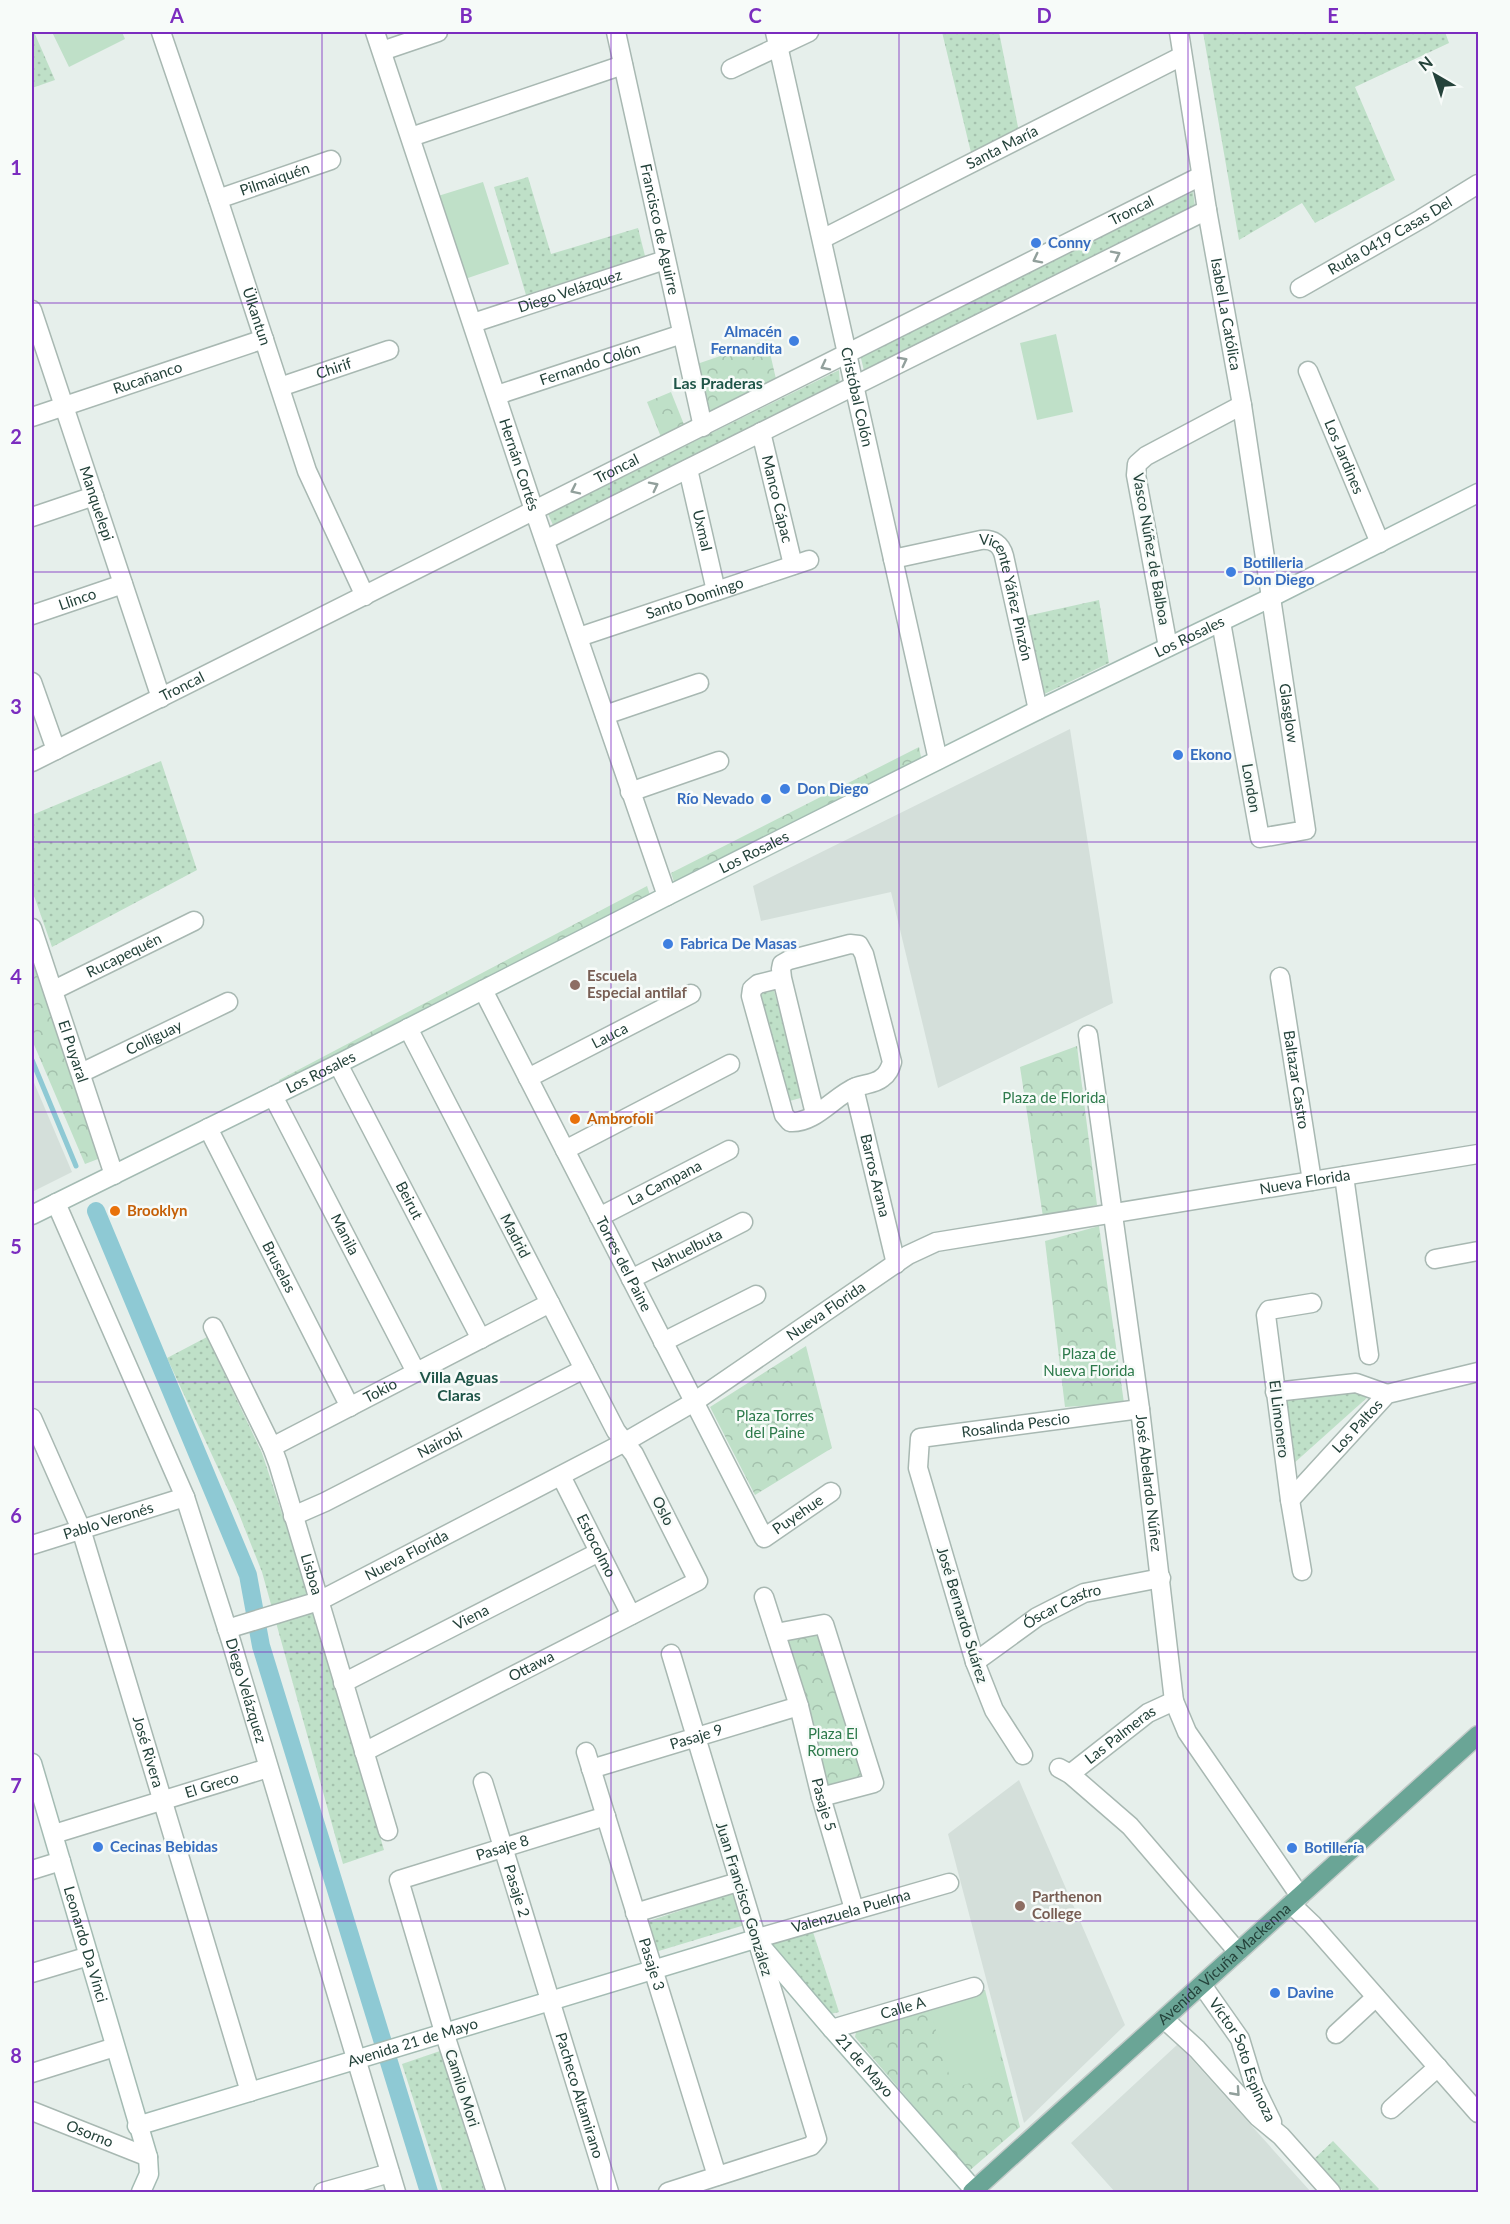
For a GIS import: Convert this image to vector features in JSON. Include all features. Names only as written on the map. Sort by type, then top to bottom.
[{"type":"main road","name":"Avenida Vicuña Mackenna","points":[[974,2192],[1479,1735]]},
{"type":"street","name":"Ülkantun","points":[[161,32],[306,471],[365,596]]},
{"type":"street","name":"Hernán Cortés","points":[[375,32],[534,510],[666,896]]},
{"type":"street","points":[[382,51],[438,32]]},
{"type":"street","name":"Francisco de Aguirre","points":[[615,32],[703,427]]},
{"type":"street","points":[[731,69],[777,39],[809,32]]},
{"type":"street","name":"Isabel La Católica","points":[[1179,32],[1201,176],[1242,405],[1270,598]]},
{"type":"street","name":"Cristóbal Colón","points":[[777,39],[938,760]]},
{"type":"street","name":"Santa María","points":[[822,239],[1182,56]]},
{"type":"street","points":[[411,137],[623,66]]},
{"type":"street","name":"Pilmaiquén","points":[[218,199],[331,160]]},
{"type":"street","name":"Troncal","points":[[32,762],[848,355],[1201,176]]},
{"type":"street","name":"Ruda 0419 Casas Del","points":[[1300,288],[1479,184]]},
{"type":"street","name":"Troncal","points":[[545,540],[1207,210]]},
{"type":"street","name":"Diego Velázquez","points":[[473,322],[666,260]]},
{"type":"street","name":"Manquelepi","points":[[32,312],[161,698]]},
{"type":"street","name":"Fernando Colón","points":[[497,395],[682,334]]},
{"type":"street","name":"Rucañanco","points":[[32,417],[264,339]]},
{"type":"street","name":"Chirif","points":[[280,387],[389,350]]},
{"type":"street","name":"Los Jardines","points":[[1308,371],[1380,543]]},
{"type":"street","name":"Vasco Núñez de Balboa","points":[[1168,647],[1136,475],[1137,464],[1146,456],[1242,405]]},
{"type":"street","name":"Manco Cápac","points":[[761,432],[801,563]]},
{"type":"street","name":"Uxmal","points":[[688,469],[716,591]]},
{"type":"street","name":"Los Rosales","points":[[32,1215],[339,1064],[666,896],[1038,710],[1270,598],[1479,493]]},
{"type":"street","points":[[32,517],[93,496]]},
{"type":"street","name":"Vicente Yáñez Pinzón","points":[[894,559],[981,540],[991,540],[1000,546],[1038,710]]},
{"type":"street","name":"Santo Domingo","points":[[579,637],[801,563]]},
{"type":"street","name":"Llinco","points":[[32,615],[123,584]]},
{"type":"street","name":"Glasglow","points":[[1270,598],[1306,830]]},
{"type":"street","name":"London","points":[[1221,622],[1260,838],[1306,830]]},
{"type":"street","points":[[32,681],[56,750]]},
{"type":"street","points":[[605,715],[699,683]]},
{"type":"street","points":[[630,792],[720,761]]},
{"type":"street","name":"Rucapequén","points":[[54,990],[194,921]]},
{"type":"street","name":"El Puyaral","points":[[32,928],[114,1175]]},
{"type":"street","points":[[783,978],[758,984],[752,989],[751,996],[784,1115],[790,1122],[796,1122],[815,1114],[854,1088],[881,1080],[889,1071],[892,1062],[864,954],[859,945],[849,944],[789,960],[782,964],[781,969],[815,1114]]},
{"type":"street","name":"Baltazar Castro","points":[[1280,977],[1312,1181]]},
{"type":"street","name":"Torres del Paine","points":[[483,990],[764,1538]]},
{"type":"street","name":"Lauca","points":[[528,1078],[691,994]]},
{"type":"street","name":"Colliguay","points":[[81,1072],[228,1002]]},
{"type":"street","name":"Madrid","points":[[408,1028],[616,1431],[625,1442]]},
{"type":"street","name":"José Abelardo Núñez","points":[[1088,1035],[1140,1409],[1174,1701],[1188,1732],[1312,1924],[1479,2114]]},
{"type":"street","name":"Beirut","points":[[339,1064],[481,1339]]},
{"type":"street","points":[[565,1150],[730,1064]]},
{"type":"street","name":"Barros Arana","points":[[854,1088],[896,1264]]},
{"type":"street","name":"Manila","points":[[273,1096],[416,1372]]},
{"type":"street","name":"Bruselas","points":[[208,1128],[350,1407]]},
{"type":"street","name":"La Campana","points":[[599,1217],[729,1150]]},
{"type":"street","name":"Nueva Florida","points":[[234,1627],[319,1601],[625,1442],[694,1402],[922,1248],[951,1238],[1479,1154]]},
{"type":"street","points":[[1344,1176],[1369,1355]]},
{"type":"street","name":"Diego Velázquez","points":[[56,1203],[185,1497],[234,1627],[268,1768],[362,2058],[396,2193]]},
{"type":"street","name":"Nahuelbuta","points":[[631,1279],[743,1222]]},
{"type":"street","points":[[1435,1259],[1479,1251]]},
{"type":"street","points":[[663,1342],[756,1295]]},
{"type":"street","name":"Tokio","points":[[272,1447],[550,1304]]},
{"type":"street","name":"El Limonero","points":[[1302,1571],[1290,1500],[1266,1315],[1269,1310],[1312,1304]]},
{"type":"street","name":"Lisboa","points":[[213,1327],[272,1447],[387,1832]]},
{"type":"street","name":"Nairobi","points":[[293,1516],[326,1502],[584,1369]]},
{"type":"street","name":"Los Paltos","points":[[1290,1500],[1387,1394],[1479,1372]]},
{"type":"street","points":[[1275,1392],[1356,1383],[1387,1394]]},
{"type":"street","name":"Rosalinda Pescio","points":[[918,1468],[920,1438],[1140,1409]]},
{"type":"street","name":"José Rivera","points":[[32,1418],[81,1529],[250,2092]]},
{"type":"street","name":"Oslo","points":[[625,1442],[634,1454],[698,1581]]},
{"type":"street","name":"José Bernardo Suárez","points":[[918,1468],[975,1662],[994,1710],[1023,1755]]},
{"type":"street","name":"Estocolmo","points":[[561,1476],[631,1615]]},
{"type":"street","name":"Puyehue","points":[[764,1538],[831,1492]]},
{"type":"street","name":"Pablo Veronés","points":[[32,1545],[185,1497]]},
{"type":"street","name":"Viena","points":[[343,1683],[599,1551]]},
{"type":"street","name":"Óscar Castro","points":[[975,1662],[1036,1617],[1083,1593],[1161,1578]]},
{"type":"street","name":"Ottawa","points":[[364,1752],[698,1581]]},
{"type":"street","name":"Pasaje 5","points":[[764,1597],[800,1706],[821,1797],[854,1909]]},
{"type":"street","points":[[776,1633],[824,1624],[874,1784],[821,1797]]},
{"type":"street","name":"Juan Francisco González","points":[[671,1654],[755,1939],[817,2136],[816,2143],[811,2146],[717,2176]]},
{"type":"street","name":"Las Palmeras","points":[[1174,1701],[1148,1713],[1065,1771],[1130,1826],[1238,1952]]},
{"type":"street","name":"Pasaje 9","points":[[589,1760],[696,1738],[800,1706]]},
{"type":"street","name":"Pasaje 3","points":[[589,1760],[717,2176]]},
{"type":"street","name":"Leonardo Da Vinci","points":[[32,1767],[54,1834],[137,2126]]},
{"type":"street","name":"El Greco","points":[[54,1834],[268,1768]]},
{"type":"street","name":"Pasaje 2","points":[[483,1782],[549,2000]]},
{"type":"street","name":"Pasaje 8","points":[[399,1880],[606,1816]]},
{"type":"street","points":[[32,1870],[61,1861]]},
{"type":"street","name":"Camilo Mori","points":[[399,1880],[444,2032],[496,2193]]},
{"type":"street","points":[[635,1913],[738,1882]]},
{"type":"street","name":"Valenzuela Puelma","points":[[755,1939],[949,1883]]},
{"type":"street","name":"Avenida 21 de Mayo","points":[[137,2126],[755,1939]]},
{"type":"street","name":"21 de Mayo","points":[[755,1939],[974,2192]]},
{"type":"street","points":[[32,1973],[89,1956]]},
{"type":"street","name":"Víctor Soto Espinoza","points":[[1202,1985],[1240,2039],[1254,2085],[1263,2106],[1281,2136]]},
{"type":"street","name":"Calle A","points":[[832,2029],[974,1987]]},
{"type":"street","points":[[1336,2034],[1377,1997]]},
{"type":"street","name":"Pacheco Altamirano","points":[[549,2000],[609,2193]]},
{"type":"street","name":"Víctor Soto Espinoza","points":[[1164,2019],[1197,2049],[1258,2117],[1281,2136],[1331,2193]]},
{"type":"street","points":[[32,2073],[115,2047]]},
{"type":"street","points":[[1391,2109],[1438,2067]]},
{"type":"street","name":"Osorno","points":[[32,2111],[147,2157]]},
{"type":"street","points":[[137,2126],[147,2157],[149,2174],[141,2193]]},
{"type":"street","points":[[323,2193],[390,2173]]},
{"type":"street","points":[[668,2193],[717,2176]]},
{"type":"shaded area","points":[[1070,729],[1113,1003],[938,1088],[891,892],[761,921],[753,886]]},
{"type":"shaded area","points":[[32,1078],[72,1172],[32,1192]]},
{"type":"shaded area","name":"Parthenon College","points":[[1019,1780],[1125,2025],[1024,2123],[948,1834]]},
{"type":"shaded area","points":[[1178,2044],[1311,2192],[1115,2192],[1071,2143]]},
{"type":"green space","points":[[32,32],[34,32],[55,80],[32,88]]},
{"type":"green space","points":[[52,32],[122,32],[125,39],[69,67]]},
{"type":"green space","points":[[942,32],[999,32],[1020,137],[973,161]]},
{"type":"green space","points":[[1203,32],[1445,32],[1449,43],[1355,87],[1395,180],[1315,223],[1302,203],[1239,240]]},
{"type":"green space","points":[[528,177],[551,254],[638,228],[645,256],[526,295],[494,187]]},
{"type":"green space","points":[[483,182],[509,264],[465,279],[438,196]]},
{"type":"green space","points":[[1193,192],[1195,206],[864,371],[860,354]]},
{"type":"green space","points":[[1056,334],[1073,412],[1037,420],[1020,343]]},
{"type":"green space","points":[[767,340],[776,379],[705,416],[697,364]]},
{"type":"green space","points":[[839,370],[840,385],[553,525],[548,514]]},
{"type":"green space","points":[[671,392],[685,427],[661,437],[647,402]]},
{"type":"green space","points":[[1099,600],[1109,663],[1032,700],[1013,619]]},
{"type":"green space","points":[[919,747],[922,762],[675,885],[671,873]]},
{"type":"green space","points":[[161,761],[197,870],[52,947],[32,890],[32,815]]},
{"type":"green space","points":[[647,886],[651,898],[281,1087],[279,1080]]},
{"type":"green space","points":[[32,952],[97,1137],[98,1159],[85,1164],[32,1040]]},
{"type":"green space","points":[[773,987],[804,1097],[786,1102],[755,992]]},
{"type":"green space","name":"Plaza de Florida","points":[[1077,1046],[1097,1205],[1043,1217],[1020,1067]]},
{"type":"green space","name":"Plaza de Nueva Florida","points":[[1099,1226],[1124,1403],[1065,1407],[1045,1241]]},
{"type":"green space","points":[[207,1337],[262,1453],[310,1598],[384,1850],[343,1864],[262,1572],[237,1509],[167,1358]]},
{"type":"green space","name":"Plaza Torres del Paine","points":[[806,1346],[832,1448],[755,1495],[710,1407]]},
{"type":"green space","points":[[1360,1388],[1369,1396],[1283,1473],[1272,1400]]},
{"type":"green space","name":"Plaza El Romero","points":[[819,1632],[865,1778],[826,1788],[785,1639]]},
{"type":"green space","points":[[736,1892],[748,1924],[652,1953],[643,1923]]},
{"type":"green space","points":[[813,1932],[839,2012],[826,2015],[765,1946]]},
{"type":"green space","points":[[985,1990],[1020,2127],[969,2171],[855,2037],[857,2027]]},
{"type":"green space","points":[[983,1995],[1005,2073],[953,2088],[930,2010]]},
{"type":"green space","points":[[440,2051],[485,2192],[443,2192],[402,2064]]},
{"type":"green space","points":[[1333,2141],[1379,2189],[1376,2192],[1344,2192],[1313,2160]]},
{"type":"waterway","points":[[32,1060],[76,1166]]},
{"type":"waterway","points":[[96,1211],[248,1575],[261,1646],[429,2192]]},
{"type":"place","name":"Conny","points":[[1036,243]]},
{"type":"place","name":"Almacén Fernandita","points":[[794,341]]},
{"type":"place","name":"Botilleria Don Diego","points":[[1231,572]]},
{"type":"place","name":"Ekono","points":[[1178,755]]},
{"type":"place","name":"Don Diego","points":[[785,789]]},
{"type":"place","name":"Río Nevado","points":[[766,799]]},
{"type":"place","name":"Fabrica De Masas","points":[[668,944]]},
{"type":"place","name":"Escuela Especial antilaf","points":[[575,985]]},
{"type":"place","name":"Ambrofoli","points":[[575,1119]]},
{"type":"place","name":"Brooklyn","points":[[115,1211]]},
{"type":"place","name":"Cecinas Bebidas","points":[[98,1847]]},
{"type":"place","name":"Botillería","points":[[1292,1848]]},
{"type":"place","name":"Parthenon College","points":[[1020,1906]]},
{"type":"place","name":"Davine","points":[[1275,1993]]},
{"type":"district","name":"Las Praderas","points":[[718,383]]},
{"type":"district","name":"Villa Aguas Claras","points":[[459,1386]]}]
